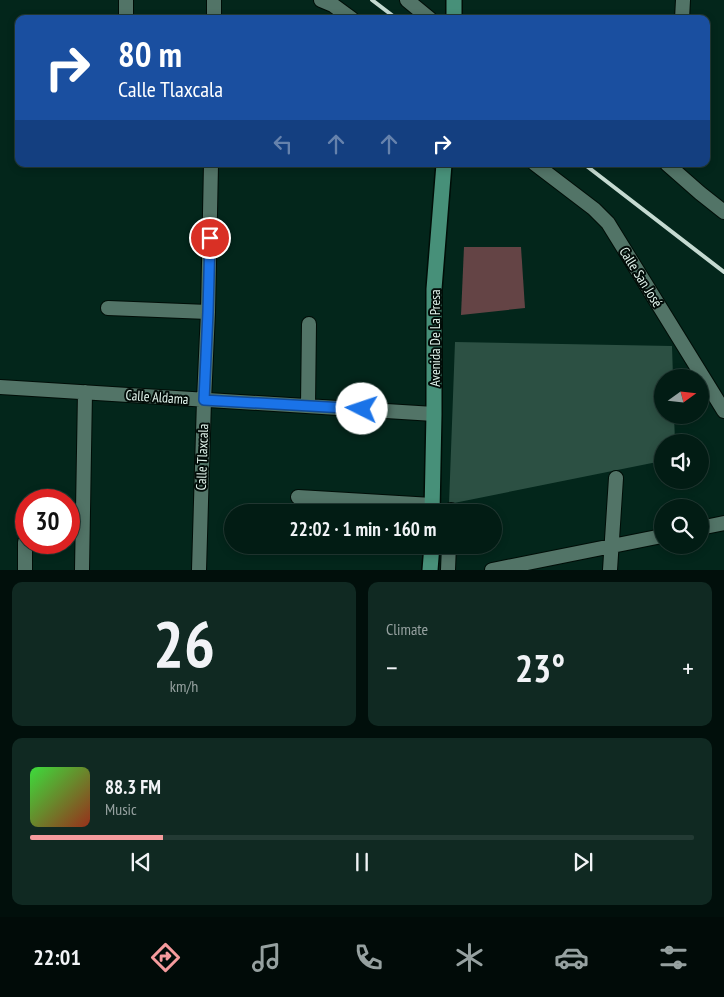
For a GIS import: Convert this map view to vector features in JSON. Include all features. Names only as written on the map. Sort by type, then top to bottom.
[{"type":"street","points":[[126,0],[126,15]]},
{"type":"street","points":[[214,0],[214,15]]},
{"type":"street","points":[[321,0],[333,5],[347,15]]},
{"type":"street","points":[[407,0],[425,15]]},
{"type":"street","points":[[454,0],[454,15]]},
{"type":"street","points":[[682,15],[683,0]]},
{"type":"street","name":"Calle Tlaxcala","points":[[199,570],[211,167]]},
{"type":"street","name":"Avenida De La Presa","points":[[432,504],[434,289],[444,167]]},
{"type":"street","name":"Calle San José","points":[[539,167],[594,209],[608,223],[724,411]]},
{"type":"street","points":[[670,167],[724,212]]},
{"type":"street","points":[[108,308],[208,312]]},
{"type":"street","points":[[308,406],[309,324]]},
{"type":"street","name":"Calle Aldama","points":[[0,387],[434,414]]},
{"type":"street","points":[[82,570],[85,392]]},
{"type":"street","points":[[610,570],[616,478]]},
{"type":"street","points":[[298,497],[376,504]]},
{"type":"street","points":[[709,526],[724,524]]},
{"type":"street","points":[[492,570],[654,538]]},
{"type":"street","points":[[25,554],[25,570]]},
{"type":"street","points":[[430,570],[431,554]]},
{"type":"street","points":[[448,570],[449,554]]},
{"type":"green space","points":[[455,342],[672,346],[673,369],[654,369],[654,424],[674,424],[675,434],[654,434],[654,463],[449,504]]},
{"type":"building","points":[[464,247],[521,247],[525,308],[461,315]]},
{"type":"railway","points":[[372,0],[392,15]]},
{"type":"railway","points":[[588,167],[724,272]]},
{"type":"route","points":[[210,238],[204,400],[362,409]]}]
